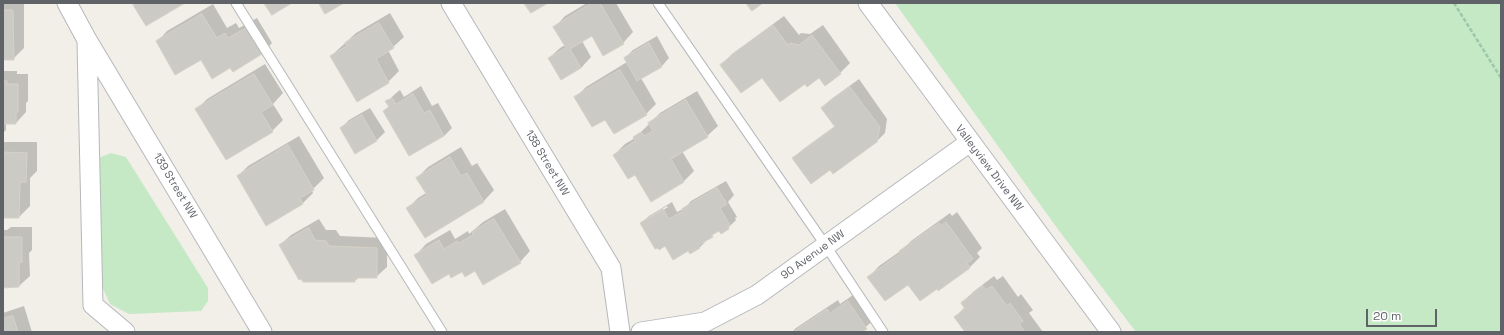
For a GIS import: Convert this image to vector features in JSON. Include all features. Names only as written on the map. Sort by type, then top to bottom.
[{"type":"street","name":"139 Street NW","points":[[67,3],[87,40],[262,332]]},
{"type":"street","name":"138 Street NW","points":[[451,3],[611,268],[620,332]]},
{"type":"street","name":"Valleyview Drive NW","points":[[868,3],[1111,332]]},
{"type":"street","name":"139 Street NW","points":[[87,40],[93,305],[125,332]]},
{"type":"street","name":"90 Avenue NW","points":[[641,332],[705,322],[757,295],[970,142]]},
{"type":"lane","points":[[236,3],[442,332]]},
{"type":"lane","points":[[658,3],[826,246],[883,332]]},
{"type":"path","points":[[1454,3],[1501,78]]},
{"type":"green space","points":[[895,3],[1501,3],[1501,332],[1136,332],[1060,232]]},
{"type":"green space","points":[[111,153],[126,157],[208,288],[208,301],[201,311],[129,314],[110,304],[101,284],[99,158]]},
{"type":"building","points":[[136,3],[185,3],[146,26],[133,5]]},
{"type":"building","points":[[264,3],[292,3],[272,15]]},
{"type":"building","points":[[319,3],[344,3],[325,14]]},
{"type":"building","points":[[524,3],[548,3],[531,13]]},
{"type":"building","points":[[592,3],[600,3],[624,44],[603,56],[592,36],[570,49],[581,68],[561,80],[548,58],[566,48],[553,27]]},
{"type":"building","points":[[746,3],[763,3],[752,11]]},
{"type":"building","points":[[3,10],[13,10],[14,60],[3,60]]},
{"type":"building","points":[[202,14],[217,38],[225,33],[228,38],[246,28],[262,54],[233,72],[230,68],[212,79],[201,60],[175,75],[156,41]]},
{"type":"building","points":[[379,23],[394,48],[376,59],[389,83],[357,102],[330,56],[347,46],[345,43]]},
{"type":"building","points":[[773,25],[788,45],[790,43],[799,45],[812,35],[841,74],[825,86],[819,78],[807,87],[805,84],[780,102],[762,78],[741,93],[720,65]]},
{"type":"building","points":[[649,43],[662,67],[637,81],[624,58]]},
{"type":"building","points":[[620,70],[647,115],[614,134],[605,120],[592,127],[574,97]]},
{"type":"building","points":[[254,74],[273,105],[261,112],[273,132],[226,160],[195,109]]},
{"type":"building","points":[[3,81],[7,81],[7,84],[18,84],[18,112],[16,112],[16,124],[3,124]]},
{"type":"building","points":[[850,87],[880,127],[877,142],[833,174],[830,170],[811,184],[792,158],[835,127],[821,108]]},
{"type":"building","points":[[413,94],[424,113],[430,110],[444,136],[409,156],[383,111],[389,107],[385,101],[392,98],[396,104]]},
{"type":"building","points":[[686,100],[708,137],[671,159],[684,182],[651,202],[635,175],[628,179],[613,155],[635,141],[633,137],[641,132],[644,136],[653,131],[648,123]]},
{"type":"building","points":[[362,115],[377,141],[355,154],[340,128]]},
{"type":"building","points":[[288,145],[314,190],[300,198],[303,204],[266,226],[237,176]]},
{"type":"building","points":[[3,152],[27,153],[26,182],[20,182],[19,218],[3,218]]},
{"type":"building","points":[[450,157],[461,176],[467,173],[484,202],[425,238],[406,208],[427,195],[416,178]]},
{"type":"building","points":[[717,188],[727,204],[720,208],[730,225],[728,226],[729,229],[721,234],[719,231],[712,235],[713,237],[698,245],[700,248],[690,254],[688,251],[673,260],[665,246],[659,250],[658,248],[655,249],[640,223],[663,209],[669,219],[683,211],[682,209]]},
{"type":"building","points":[[494,219],[521,263],[483,285],[475,271],[465,277],[462,272],[451,278],[449,274],[432,284],[414,255],[439,240],[444,249],[457,241],[459,243],[473,235],[472,232]]},
{"type":"building","points":[[946,222],[973,259],[967,263],[970,268],[938,291],[937,289],[920,301],[908,285],[885,301],[867,277],[901,253],[899,251],[939,223],[941,226]]},
{"type":"building","points":[[309,228],[315,240],[326,241],[329,246],[377,248],[377,278],[355,278],[355,282],[303,282],[301,279],[299,280],[279,245]]},
{"type":"building","points":[[3,237],[22,237],[22,262],[19,262],[19,287],[3,288]]},
{"type":"building","points":[[983,286],[986,290],[992,286],[1007,306],[1010,303],[1023,321],[1019,324],[1025,332],[965,332],[954,317],[965,309],[961,303]]},
{"type":"building","points":[[848,301],[867,329],[862,332],[793,332],[827,309],[830,313]]},
{"type":"building","points":[[13,316],[18,332],[3,332],[3,319]]}]
